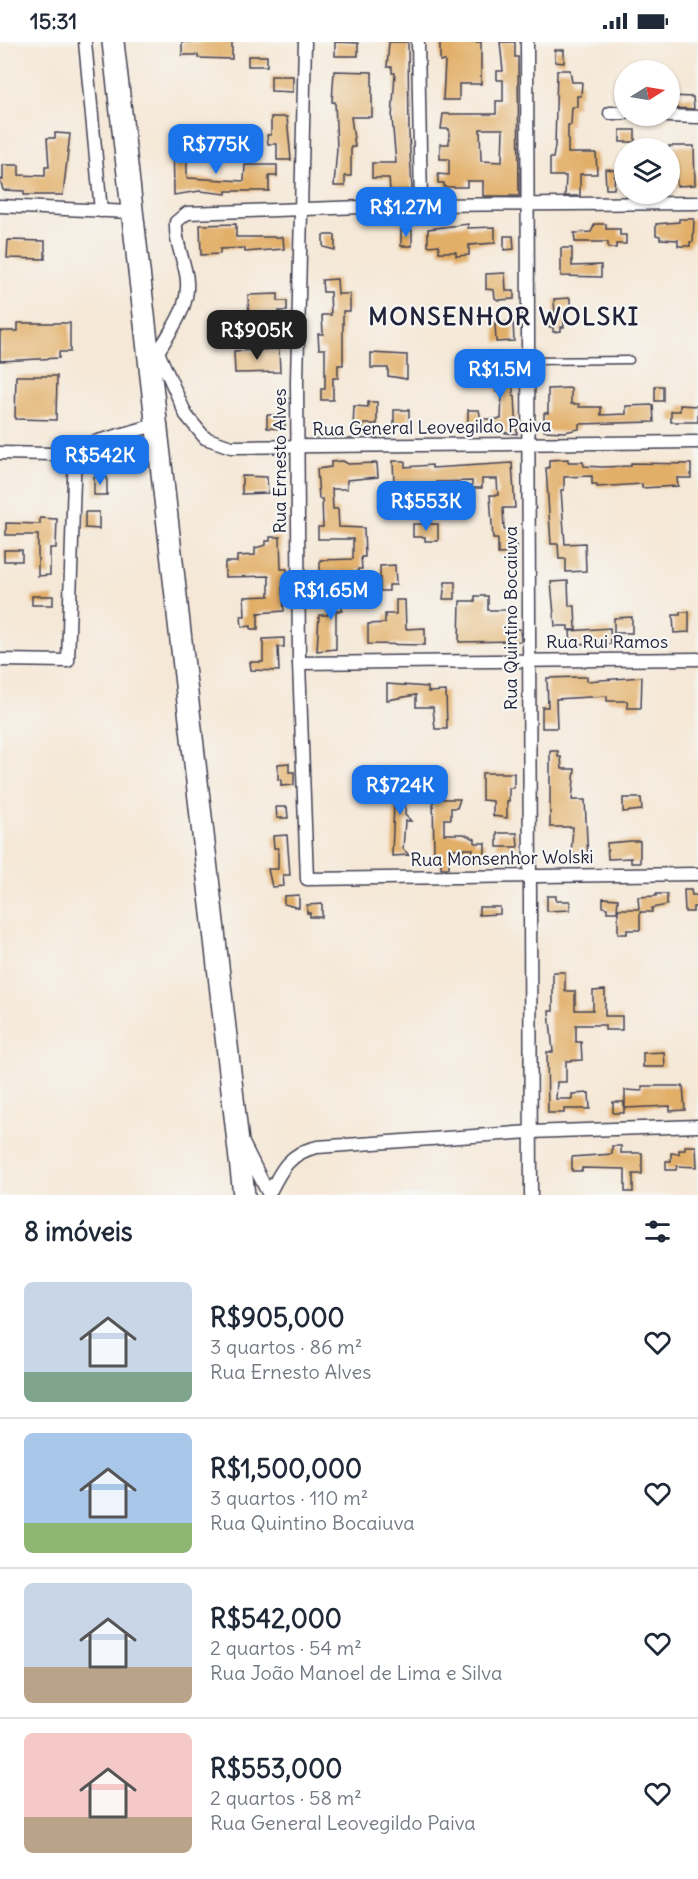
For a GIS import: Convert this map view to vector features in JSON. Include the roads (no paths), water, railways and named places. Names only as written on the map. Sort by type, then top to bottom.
[{"type":"highway","points":[[113,42],[130,212],[153,353],[155,425],[244,1195]]},
{"type":"street","points":[[85,42],[101,211]]},
{"type":"street","name":"Rua Ernesto Alves","points":[[305,42],[297,447],[299,663],[307,879]]},
{"type":"street","points":[[418,42],[422,206]]},
{"type":"street","name":"Rua Quintino Bocaiuva","points":[[527,42],[530,444],[528,874],[531,1195]]},
{"type":"street","points":[[610,113],[614,113]]},
{"type":"street","points":[[680,116],[698,117]]},
{"type":"street","points":[[153,353],[184,309],[189,292],[175,234],[176,222],[187,213],[300,208],[698,203]]},
{"type":"street","points":[[0,206],[130,212]]},
{"type":"street","name":"Rua General Leovegildo Paiva","points":[[153,353],[186,415],[205,438],[231,447],[698,442]]},
{"type":"street","points":[[0,453],[52,454],[155,425]]},
{"type":"street","points":[[0,660],[68,661],[75,449]]},
{"type":"street","name":"Rua Rui Ramos","points":[[299,663],[698,659]]},
{"type":"street","name":"Rua Monsenhor Wolski","points":[[307,879],[528,874],[698,874]]},
{"type":"street","points":[[269,1194],[287,1161],[305,1149],[530,1132],[698,1126]]},
{"type":"street","points":[[236,1128],[269,1194]]},
{"type":"lane","points":[[529,361],[630,360]]},
{"type":"district","name":"MONSENHOR WOLSKI","points":[[504,316]]}]
